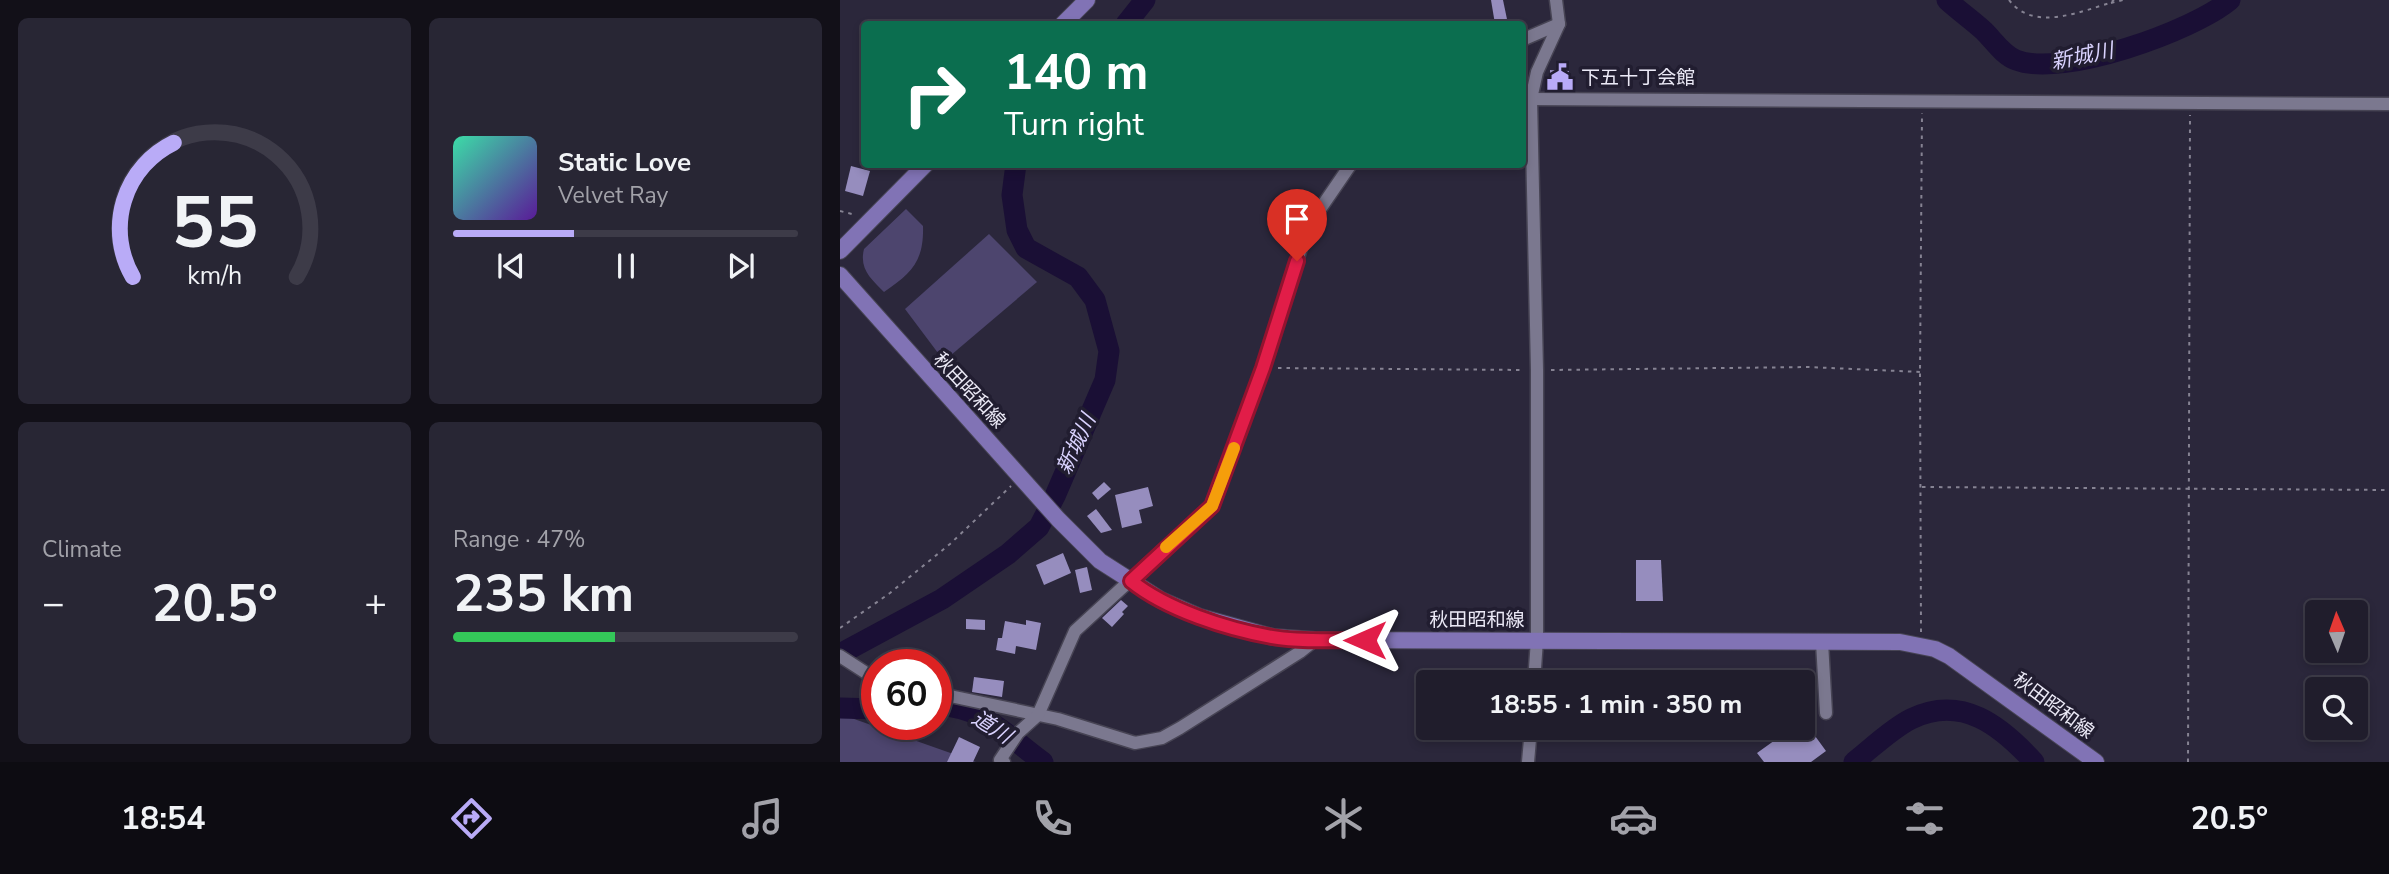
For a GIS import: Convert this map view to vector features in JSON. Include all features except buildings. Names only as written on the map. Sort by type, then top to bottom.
[{"type":"main road","points":[[1066,21],[1087,0]]},
{"type":"main road","points":[[840,251],[922,168]]},
{"type":"main road","name":"秋田昭和線","points":[[840,275],[1058,519],[1100,561],[1161,600],[1200,617],[1273,637],[1315,639],[1900,642],[1935,649],[1949,656],[2096,762]]},
{"type":"street","points":[[1535,670],[1537,370],[1531,99],[1538,72],[1559,24],[1556,0]]},
{"type":"street","points":[[1526,38],[1559,24]]},
{"type":"street","points":[[1531,99],[2389,104]]},
{"type":"street","points":[[1004,762],[1000,760],[1018,733],[1038,715],[1075,631],[1212,506],[1263,368],[1303,242],[1314,218],[1348,168]]},
{"type":"street","points":[[952,696],[1038,715],[1124,741],[1145,743],[1162,738],[1180,728],[1300,652],[1315,639]]},
{"type":"street","points":[[1822,642],[1826,713]]},
{"type":"street","points":[[840,656],[861,670]]},
{"type":"street","points":[[1528,762],[1530,740]]},
{"type":"path","points":[[2009,0],[2015,8],[2043,19],[2123,0]]},
{"type":"path","points":[[2110,4],[2114,0]]},
{"type":"path","points":[[1921,646],[1922,102]]},
{"type":"path","points":[[2188,762],[2190,103]]},
{"type":"path","points":[[1263,368],[1537,370],[1809,367],[1920,372]]},
{"type":"path","points":[[840,628],[890,593],[950,544],[1021,476]]},
{"type":"path","points":[[1921,487],[2389,490]]},
{"type":"shaded area","points":[[906,209],[923,226],[921,248],[909,272],[884,292],[865,268],[864,249]]},
{"type":"shaded area","points":[[989,234],[1037,282],[944,361],[905,309]]},
{"type":"shaded area","points":[[840,714],[861,721],[861,740],[914,740],[976,762],[840,762]]},
{"type":"waterway","name":"新城川","points":[[1128,21],[1145,0]]},
{"type":"waterway","name":"新城川","points":[[1947,0],[1984,31],[2007,55],[2016,60],[2037,64],[2064,63],[2126,48],[2187,25],[2230,0]]},
{"type":"waterway","name":"新城川","points":[[840,654],[942,599],[1008,554],[1039,527],[1105,380],[1109,351],[1095,300],[1078,277],[1026,248],[1017,230],[1012,195],[1015,168]]},
{"type":"waterway","name":"道川","points":[[952,707],[994,724],[1043,762]]},
{"type":"waterway","name":"道川","points":[[840,708],[861,709]]},
{"type":"waterway","name":"道川","points":[[1854,762],[1911,719],[1930,712],[1947,710],[1964,712],[1994,726],[2034,762]]},
{"type":"slow traffic","points":[[1166,547],[1212,506],[1234,448]]},
{"type":"place","name":"下五十丁会館","points":[[1560,77]]},
{"type":"route","points":[[1297,261],[1263,368],[1212,506],[1131,581],[1161,600],[1200,617],[1256,633],[1273,637],[1365,640]]}]
